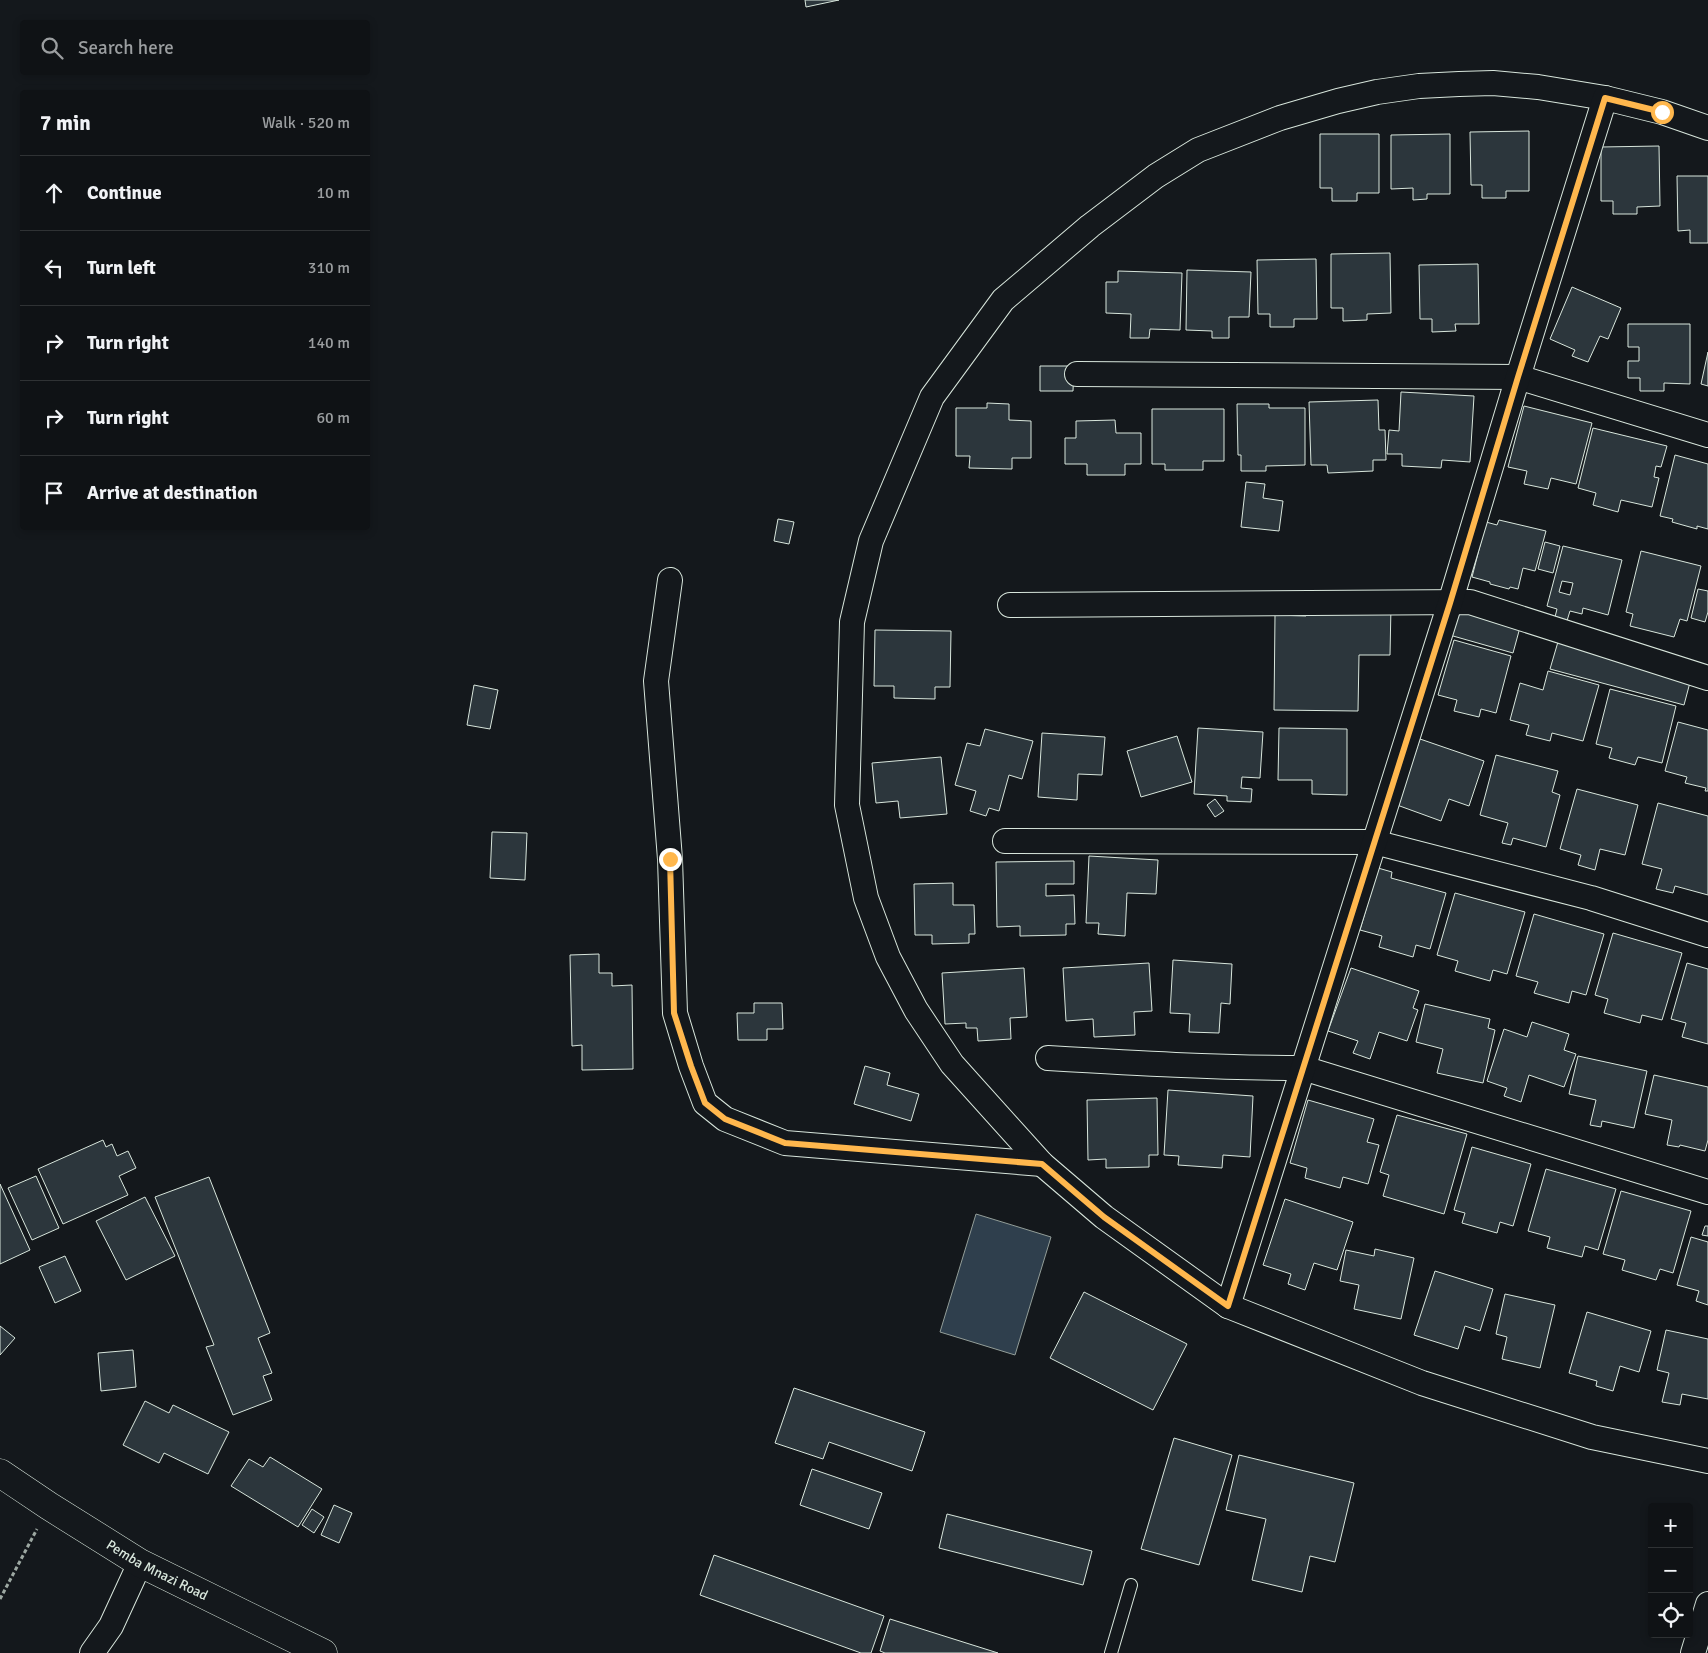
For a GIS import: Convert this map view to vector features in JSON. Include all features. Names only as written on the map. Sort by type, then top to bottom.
[{"type":"main road","name":"Pemba Mnazi Road","points":[[0,1473],[140,1563],[323,1653]]},
{"type":"street","points":[[1708,128],[1662,112],[1605,98],[1538,87],[1493,84],[1419,86],[1377,92],[1280,118],[1198,150],[1156,176],[1090,226],[1003,300],[932,397],[871,541],[852,622],[847,805],[866,898],[888,957],[916,1010],[952,1064],[1042,1164],[1104,1217],[1228,1306],[1422,1384],[1592,1437],[1708,1461]]},
{"type":"street","points":[[1228,1306],[1450,603],[1605,98]]},
{"type":"street","points":[[1077,374],[1518,377],[1708,435]]},
{"type":"street","points":[[670,580],[656,681],[670,859],[674,1013],[705,1103],[725,1119],[785,1143],[1042,1164]]},
{"type":"street","points":[[1010,605],[1470,602],[1708,678]]},
{"type":"street","points":[[1005,841],[1374,842],[1591,898],[1708,935]]},
{"type":"street","points":[[1048,1058],[1196,1066],[1303,1068],[1708,1192]]},
{"type":"street","points":[[92,1653],[111,1626],[140,1563]]},
{"type":"street","points":[[1693,1653],[1708,1604]]},
{"type":"lane","points":[[1111,1653],[1132,1585]]},
{"type":"path","points":[[0,1599],[49,1506]]},
{"type":"water","points":[[976,1214],[1051,1237],[1015,1355],[940,1332]]},
{"type":"building","points":[[805,0],[839,0],[806,7]]},
{"type":"building","points":[[1529,131],[1529,191],[1506,191],[1506,198],[1482,198],[1482,185],[1471,185],[1470,132]]},
{"type":"building","points":[[1320,134],[1379,134],[1379,193],[1357,193],[1357,201],[1332,201],[1332,188],[1320,188]]},
{"type":"building","points":[[1450,134],[1450,194],[1427,194],[1427,199],[1413,200],[1413,188],[1391,189],[1391,135]]},
{"type":"building","points":[[1659,146],[1660,206],[1637,207],[1637,214],[1613,214],[1613,201],[1601,201],[1601,147]]},
{"type":"building","points":[[1677,176],[1708,176],[1708,243],[1690,243],[1690,230],[1678,231]]},
{"type":"building","points":[[1390,253],[1391,313],[1367,314],[1367,320],[1343,321],[1343,308],[1331,308],[1331,254]]},
{"type":"building","points":[[1316,259],[1317,319],[1294,319],[1294,327],[1270,327],[1270,314],[1258,314],[1257,260]]},
{"type":"building","points":[[1478,264],[1479,324],[1455,324],[1456,331],[1432,332],[1432,319],[1420,319],[1419,265]]},
{"type":"building","points":[[1187,270],[1251,272],[1249,317],[1229,317],[1229,338],[1212,338],[1212,331],[1186,330]]},
{"type":"building","points":[[1118,271],[1182,273],[1180,330],[1150,329],[1149,338],[1130,338],[1131,314],[1106,313],[1106,282],[1118,282]]},
{"type":"building","points":[[1572,287],[1621,308],[1608,339],[1600,336],[1588,362],[1572,356],[1575,350],[1550,339]]},
{"type":"building","points":[[1628,324],[1690,324],[1690,384],[1664,383],[1664,391],[1640,391],[1640,378],[1628,378],[1628,361],[1639,361],[1639,347],[1628,347]]},
{"type":"building","points":[[1708,352],[1708,386],[1701,384]]},
{"type":"building","points":[[1040,366],[1074,366],[1073,391],[1040,391]]},
{"type":"building","points":[[1401,392],[1474,396],[1470,462],[1442,460],[1441,468],[1402,466],[1402,454],[1387,454],[1389,430],[1399,431]]},
{"type":"building","points":[[1378,400],[1379,430],[1385,430],[1386,460],[1373,460],[1373,471],[1328,473],[1327,465],[1311,465],[1309,402]]},
{"type":"building","points":[[987,403],[1009,404],[1009,420],[1031,421],[1031,458],[1012,458],[1012,469],[969,468],[970,456],[956,456],[956,408],[987,408]]},
{"type":"building","points":[[1237,404],[1269,404],[1269,408],[1305,408],[1305,465],[1266,466],[1266,471],[1241,471],[1241,455],[1238,455]]},
{"type":"building","points":[[1524,406],[1592,423],[1576,484],[1551,478],[1548,489],[1524,484],[1527,471],[1508,467]]},
{"type":"building","points":[[1152,409],[1224,409],[1224,461],[1203,461],[1203,470],[1165,470],[1165,464],[1152,464]]},
{"type":"building","points":[[1115,420],[1116,433],[1141,433],[1141,464],[1125,464],[1125,475],[1087,475],[1087,464],[1065,464],[1065,438],[1076,438],[1076,421]]},
{"type":"building","points":[[1593,428],[1667,446],[1661,467],[1656,466],[1654,477],[1659,478],[1652,507],[1621,500],[1618,512],[1593,505],[1596,493],[1578,488]]},
{"type":"building","points":[[1675,455],[1708,464],[1708,529],[1697,526],[1697,529],[1672,522],[1673,519],[1660,516]]},
{"type":"building","points":[[1246,482],[1265,484],[1263,498],[1283,501],[1279,531],[1241,527]]},
{"type":"building","points":[[778,519],[794,522],[789,544],[774,541]]},
{"type":"building","points":[[1499,520],[1546,531],[1535,571],[1523,568],[1518,589],[1510,587],[1509,589],[1472,577],[1486,522],[1497,525]]},
{"type":"building","points":[[1545,542],[1560,546],[1553,573],[1538,569]]},
{"type":"building","points":[[1563,546],[1622,560],[1608,615],[1583,608],[1582,614],[1570,611],[1566,624],[1554,621],[1557,609],[1547,606]],"holes":[[[1562,581],[1573,583],[1570,595],[1559,592]]]},
{"type":"building","points":[[1641,551],[1701,566],[1687,621],[1680,619],[1674,637],[1630,626],[1633,614],[1626,612]]},
{"type":"building","points":[[1698,589],[1708,591],[1708,612],[1705,622],[1691,618]]},
{"type":"building","points":[[1455,602],[1522,620],[1513,653],[1446,634]]},
{"type":"building","points":[[1306,605],[1391,606],[1390,655],[1359,655],[1358,711],[1274,710],[1275,615],[1306,616]]},
{"type":"building","points":[[875,630],[951,631],[950,687],[935,687],[935,699],[894,698],[894,686],[874,686]]},
{"type":"building","points":[[1560,635],[1693,671],[1684,705],[1550,669]]},
{"type":"building","points":[[1454,640],[1511,656],[1496,713],[1481,709],[1479,717],[1454,711],[1457,700],[1438,695]]},
{"type":"building","points":[[1548,671],[1599,685],[1583,741],[1552,733],[1550,741],[1526,735],[1529,725],[1510,720],[1520,683],[1543,690]]},
{"type":"building","points":[[474,685],[498,690],[490,729],[467,725]]},
{"type":"building","points":[[1610,689],[1676,706],[1662,763],[1638,757],[1635,765],[1609,758],[1612,748],[1596,744]]},
{"type":"building","points":[[1678,722],[1708,730],[1708,791],[1705,791],[1706,788],[1685,783],[1687,777],[1665,771]]},
{"type":"building","points":[[1198,728],[1263,732],[1260,778],[1242,777],[1241,788],[1252,789],[1251,802],[1227,801],[1227,796],[1194,794]]},
{"type":"building","points":[[1279,728],[1347,729],[1347,795],[1312,794],[1312,780],[1278,780]]},
{"type":"building","points":[[985,729],[1033,741],[1022,779],[1009,775],[999,811],[989,808],[986,816],[970,811],[976,791],[955,785],[967,743],[980,746]]},
{"type":"building","points":[[1042,733],[1105,737],[1102,775],[1078,774],[1077,800],[1038,797]]},
{"type":"building","points":[[1177,736],[1192,782],[1141,797],[1127,751]]},
{"type":"building","points":[[1420,739],[1484,761],[1469,806],[1449,799],[1441,821],[1397,805]]},
{"type":"building","points":[[1496,755],[1558,771],[1552,792],[1560,795],[1546,847],[1513,838],[1511,845],[1502,843],[1508,823],[1480,815]]},
{"type":"building","points":[[941,757],[947,814],[900,818],[898,801],[876,803],[872,763]]},
{"type":"building","points":[[1577,789],[1638,805],[1625,855],[1600,849],[1595,870],[1578,865],[1581,855],[1560,849]]},
{"type":"building","points":[[1215,799],[1224,811],[1215,817],[1207,805]]},
{"type":"building","points":[[1658,803],[1708,816],[1708,895],[1675,886],[1673,893],[1656,889],[1662,869],[1642,864]]},
{"type":"building","points":[[492,832],[527,833],[525,880],[490,878]]},
{"type":"building","points":[[1089,856],[1158,860],[1156,894],[1127,893],[1125,936],[1098,934],[1099,923],[1086,923]]},
{"type":"building","points":[[1074,861],[1074,884],[1046,884],[1046,896],[1074,895],[1075,924],[1066,924],[1066,935],[1020,936],[1020,926],[997,927],[996,862]]},
{"type":"building","points":[[1378,868],[1392,872],[1391,878],[1446,893],[1430,949],[1416,945],[1413,957],[1379,947],[1382,936],[1360,930]]},
{"type":"building","points":[[953,883],[953,905],[974,905],[975,934],[969,934],[969,943],[932,944],[932,935],[915,935],[914,884]]},
{"type":"building","points":[[1455,893],[1525,912],[1507,974],[1493,970],[1490,981],[1455,971],[1458,961],[1437,955]]},
{"type":"building","points":[[1534,914],[1604,934],[1586,995],[1572,991],[1569,1003],[1534,993],[1538,982],[1516,976]]},
{"type":"building","points":[[1613,933],[1682,953],[1662,1020],[1642,1015],[1640,1023],[1604,1013],[1608,999],[1595,995]]},
{"type":"building","points":[[599,954],[599,973],[612,973],[612,986],[632,985],[633,1069],[582,1070],[582,1045],[572,1046],[570,955]]},
{"type":"building","points":[[1173,960],[1232,964],[1230,1004],[1221,1003],[1219,1033],[1189,1032],[1190,1014],[1170,1013]]},
{"type":"building","points":[[1149,963],[1152,1011],[1134,1012],[1135,1035],[1094,1037],[1093,1019],[1066,1021],[1063,968]]},
{"type":"building","points":[[1687,963],[1708,969],[1708,1044],[1682,1037],[1686,1023],[1671,1019]]},
{"type":"building","points":[[1024,968],[1027,1017],[1010,1018],[1011,1039],[978,1041],[977,1028],[966,1028],[966,1023],[945,1024],[942,973]]},
{"type":"building","points":[[1351,968],[1419,991],[1413,1008],[1418,1010],[1407,1041],[1379,1032],[1370,1059],[1353,1053],[1358,1041],[1328,1031]]},
{"type":"building","points":[[754,1003],[782,1003],[783,1029],[767,1029],[767,1040],[738,1040],[737,1013],[754,1013]]},
{"type":"building","points":[[1425,1004],[1490,1019],[1488,1028],[1495,1030],[1483,1083],[1437,1073],[1443,1049],[1416,1042]]},
{"type":"building","points":[[1532,1022],[1569,1034],[1564,1050],[1576,1054],[1564,1087],[1529,1075],[1521,1102],[1504,1096],[1507,1088],[1487,1081],[1504,1029],[1527,1037]]},
{"type":"building","points":[[1578,1056],[1647,1071],[1634,1128],[1602,1121],[1601,1127],[1590,1125],[1596,1100],[1569,1094]]},
{"type":"building","points":[[865,1066],[890,1073],[887,1085],[919,1094],[911,1121],[854,1104]]},
{"type":"building","points":[[1654,1075],[1708,1087],[1708,1140],[1705,1151],[1680,1145],[1679,1147],[1667,1145],[1672,1120],[1645,1114]]},
{"type":"building","points":[[1168,1090],[1253,1096],[1250,1157],[1223,1155],[1222,1168],[1178,1165],[1179,1156],[1164,1155]]},
{"type":"building","points":[[1157,1098],[1158,1155],[1149,1155],[1149,1167],[1106,1168],[1106,1159],[1088,1160],[1087,1100]]},
{"type":"building","points":[[1308,1100],[1374,1119],[1367,1142],[1379,1145],[1368,1184],[1343,1177],[1340,1188],[1305,1178],[1307,1168],[1290,1163]]},
{"type":"building","points":[[1397,1115],[1467,1134],[1444,1214],[1383,1196],[1389,1175],[1380,1172]]},
{"type":"building","points":[[103,1140],[106,1147],[112,1144],[117,1156],[128,1151],[136,1168],[119,1176],[128,1195],[63,1224],[38,1169]]},
{"type":"building","points":[[1472,1147],[1531,1164],[1513,1226],[1500,1222],[1497,1233],[1462,1223],[1465,1213],[1454,1210]]},
{"type":"building","points":[[1546,1169],[1616,1189],[1598,1250],[1585,1246],[1582,1257],[1547,1248],[1550,1237],[1528,1231]]},
{"type":"building","points":[[36,1176],[59,1228],[32,1240],[8,1188]]},
{"type":"building","points":[[209,1177],[270,1333],[258,1338],[272,1373],[263,1376],[272,1400],[233,1415],[206,1347],[214,1345],[155,1197]]},
{"type":"building","points":[[0,1184],[30,1250],[0,1264]]},
{"type":"building","points":[[1621,1191],[1691,1211],[1673,1273],[1660,1269],[1656,1280],[1622,1270],[1625,1260],[1603,1254]]},
{"type":"building","points":[[145,1197],[175,1256],[126,1280],[96,1221]]},
{"type":"building","points":[[1285,1199],[1353,1222],[1337,1270],[1314,1263],[1305,1290],[1288,1284],[1291,1274],[1263,1265]]},
{"type":"building","points":[[1705,1226],[1708,1226],[1708,1236],[1702,1235]]},
{"type":"building","points":[[1691,1237],[1708,1242],[1708,1305],[1696,1301],[1699,1291],[1677,1285]]},
{"type":"building","points":[[1375,1249],[1414,1258],[1401,1319],[1354,1309],[1359,1285],[1340,1281],[1346,1250],[1374,1256]]},
{"type":"building","points":[[65,1256],[81,1291],[55,1303],[39,1267]]},
{"type":"building","points":[[1435,1271],[1493,1289],[1480,1331],[1465,1326],[1458,1349],[1414,1335]]},
{"type":"building","points":[[1084,1292],[1187,1344],[1153,1410],[1050,1358]]},
{"type":"building","points":[[1505,1294],[1555,1305],[1540,1368],[1502,1359],[1507,1337],[1496,1334]]},
{"type":"building","points":[[1587,1312],[1651,1331],[1639,1372],[1620,1366],[1613,1391],[1596,1386],[1597,1381],[1569,1373]]},
{"type":"building","points":[[0,1326],[15,1338],[0,1355]]},
{"type":"building","points":[[1666,1330],[1708,1339],[1708,1399],[1682,1394],[1680,1405],[1662,1402],[1669,1373],[1657,1370]]},
{"type":"building","points":[[133,1350],[136,1387],[101,1391],[98,1353]]},
{"type":"building","points":[[794,1388],[925,1432],[912,1471],[829,1442],[823,1459],[775,1443]]},
{"type":"building","points":[[145,1401],[169,1413],[173,1405],[229,1432],[208,1474],[164,1453],[159,1463],[123,1445]]},
{"type":"building","points":[[1174,1438],[1232,1455],[1199,1565],[1141,1549]]},
{"type":"building","points":[[1239,1455],[1354,1483],[1335,1562],[1310,1556],[1302,1592],[1252,1580],[1266,1519],[1226,1510]]},
{"type":"building","points":[[270,1457],[322,1489],[298,1527],[231,1486],[249,1459],[263,1467]]},
{"type":"building","points":[[812,1469],[882,1493],[869,1529],[800,1505]]},
{"type":"building","points":[[334,1505],[352,1513],[339,1543],[321,1535]]},
{"type":"building","points":[[312,1509],[324,1517],[314,1533],[302,1525]]},
{"type":"building","points":[[947,1514],[1092,1551],[1083,1585],[939,1548]]},
{"type":"building","points":[[714,1555],[884,1616],[871,1653],[861,1653],[700,1595]]},
{"type":"building","points":[[890,1619],[998,1653],[885,1653],[880,1651]]},
{"type":"route","points":[[670,859],[674,1013],[705,1103],[725,1119],[785,1143],[1042,1164],[1104,1217],[1228,1306],[1450,603],[1605,98],[1662,112]]}]
